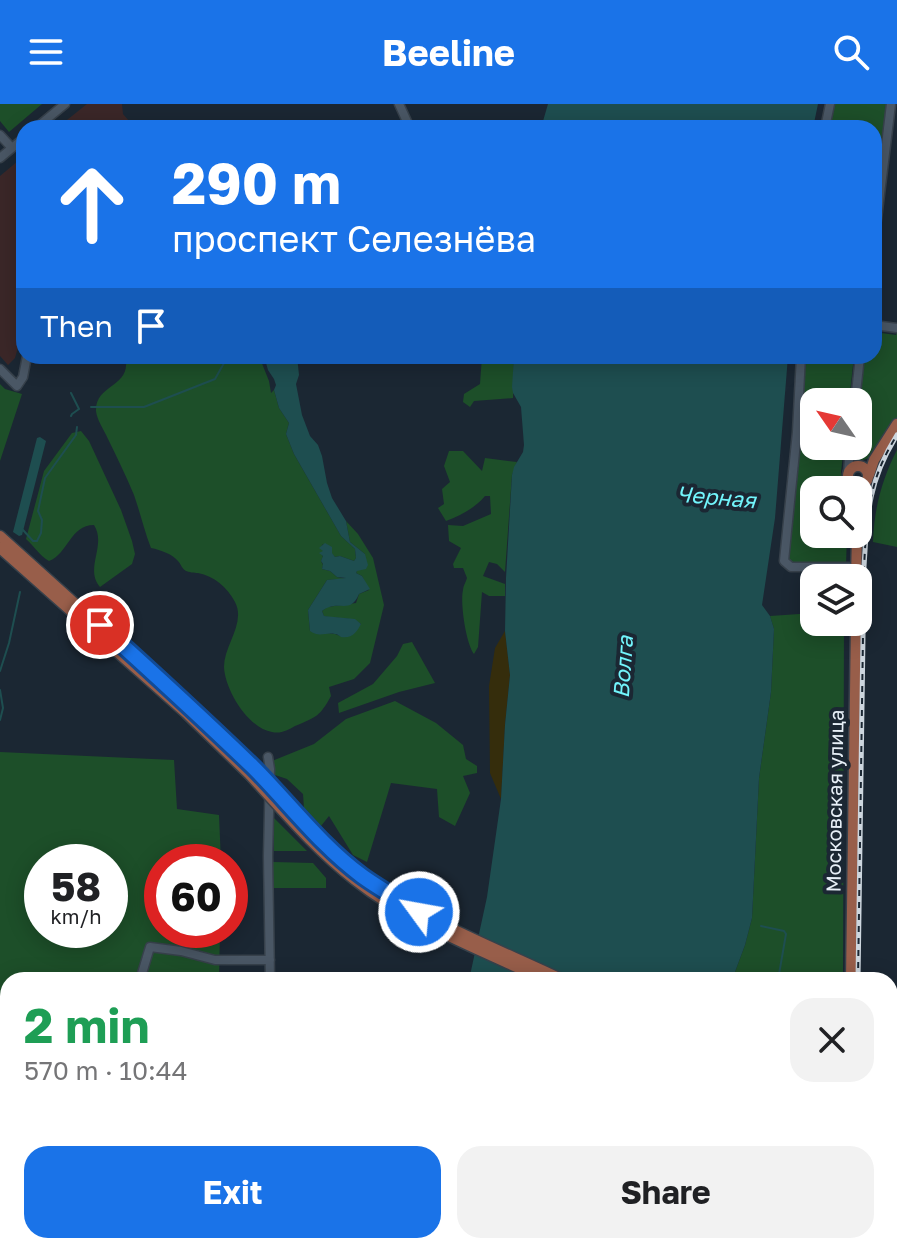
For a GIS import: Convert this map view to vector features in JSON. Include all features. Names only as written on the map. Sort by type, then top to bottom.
[{"type":"main road","points":[[868,476],[874,460],[897,424]]},
{"type":"main road","points":[[853,472],[874,460]]},
{"type":"main road","points":[[853,472],[866,469],[867,476]]},
{"type":"main road","points":[[0,536],[191,708],[303,833],[358,882],[415,919],[528,972]]},
{"type":"main road","points":[[1,550],[186,713],[362,876],[419,912],[546,972]]},
{"type":"main road","name":"Московская улица","points":[[851,972],[856,636]]},
{"type":"street","points":[[46,120],[65,104]]},
{"type":"street","points":[[882,178],[891,104]]},
{"type":"street","points":[[0,135],[12,148]]},
{"type":"street","points":[[0,158],[16,145]]},
{"type":"street","points":[[0,369],[17,386],[25,364]]},
{"type":"street","points":[[800,567],[791,567],[784,561],[801,364]]},
{"type":"street","points":[[857,388],[859,364]]},
{"type":"street","points":[[268,757],[270,972]]},
{"type":"street","points":[[142,972],[150,947],[215,960],[270,960]]},
{"type":"shaded area","points":[[87,104],[122,104],[123,114],[128,120],[67,120]]},
{"type":"shaded area","points":[[16,163],[16,354],[8,365],[0,356],[0,176]]},
{"type":"green space","points":[[0,104],[42,104],[23,120],[16,120],[16,126],[9,132],[0,121]]},
{"type":"green space","points":[[831,104],[887,104],[882,144],[882,120],[827,120]]},
{"type":"green space","points":[[897,331],[897,418],[872,457],[872,388],[861,388],[863,364],[882,364],[882,333],[896,335]]},
{"type":"green space","points":[[262,364],[271,393],[274,390],[279,408],[289,423],[286,434],[294,454],[341,536],[355,549],[354,561],[335,557],[323,544],[321,547],[324,552],[321,553],[322,569],[346,579],[327,580],[308,610],[310,631],[343,637],[361,624],[324,616],[322,611],[327,607],[356,603],[359,594],[369,590],[362,576],[356,573],[365,554],[350,542],[346,521],[373,558],[384,605],[370,663],[354,679],[329,687],[331,696],[327,703],[321,712],[308,720],[275,732],[263,729],[247,716],[233,697],[224,667],[238,618],[235,602],[215,580],[204,574],[186,571],[173,556],[151,548],[134,495],[96,411],[101,395],[119,380],[126,366]]},
{"type":"green space","points":[[481,364],[514,364],[513,398],[474,401],[470,407],[463,402],[464,394],[480,384]]},
{"type":"green space","points":[[801,364],[853,364],[851,388],[800,388],[800,460],[842,460],[842,476],[800,476],[800,548],[847,548],[846,564],[792,566],[786,560]]},
{"type":"green space","points":[[0,384],[5,389],[22,394],[0,461]]},
{"type":"green space","points":[[81,431],[89,441],[121,510],[135,554],[132,564],[100,587],[94,573],[98,541],[94,525],[80,530],[49,561],[26,539],[44,471],[72,433]]},
{"type":"green space","points":[[897,450],[897,547],[873,542],[880,494]]},
{"type":"green space","points":[[449,451],[463,451],[482,471],[485,458],[517,462],[512,475],[505,572],[497,564],[489,562],[483,576],[505,584],[505,596],[489,596],[482,592],[478,647],[474,654],[468,642],[463,613],[463,587],[467,578],[463,568],[454,568],[453,564],[461,548],[449,541],[448,525],[463,526],[491,514],[490,496],[485,496],[467,511],[446,521],[438,508],[444,504],[442,489],[450,482],[444,466]]},
{"type":"green space","points":[[800,614],[800,636],[844,636],[843,972],[735,972],[752,918],[759,778],[771,692],[774,629],[770,616]]},
{"type":"green space","points":[[412,642],[435,683],[339,713],[338,703],[373,684],[403,644]]},
{"type":"green space","points":[[395,701],[436,723],[463,745],[466,759],[477,766],[477,773],[463,776],[470,793],[455,826],[439,817],[437,789],[391,783],[367,862],[353,855],[329,816],[321,826],[304,808],[303,794],[287,779],[275,775],[272,761],[314,744],[346,719]]},
{"type":"green space","points":[[0,752],[174,760],[177,809],[219,815],[220,844],[144,844],[144,948],[220,948],[219,972],[0,972]]},
{"type":"green space","points":[[274,818],[307,851],[274,851]]},
{"type":"green space","points":[[273,862],[313,863],[326,878],[326,888],[272,888]]},
{"type":"sand","points":[[505,631],[510,675],[501,799],[490,773],[489,686],[495,648]]},
{"type":"water","points":[[548,104],[818,104],[815,120],[543,120]]},
{"type":"water","points":[[266,364],[298,364],[296,384],[302,415],[310,436],[318,445],[327,483],[346,521],[350,542],[365,554],[368,565],[356,573],[362,576],[370,589],[359,594],[348,606],[333,606],[322,611],[324,616],[355,619],[361,624],[348,637],[310,631],[308,610],[327,580],[346,578],[322,569],[323,556],[319,553],[323,551],[319,548],[325,543],[332,547],[335,557],[354,561],[355,549],[341,536],[294,454],[286,434],[289,423],[279,408],[274,390],[276,385]]},
{"type":"water","points":[[513,364],[787,364],[775,518],[762,605],[774,629],[771,692],[759,778],[752,918],[735,972],[471,972],[487,897],[501,799],[510,675],[505,631],[512,475],[524,445],[521,407],[512,387]]},
{"type":"water","points":[[37,438],[46,441],[22,535],[19,536],[13,532]]},
{"type":"waterway","points":[[91,407],[144,407],[215,379],[223,364]]},
{"type":"waterway","points":[[71,393],[79,409]]},
{"type":"waterway","points":[[71,416],[79,409]]},
{"type":"waterway","points":[[23,530],[33,541],[37,541],[41,533],[42,520],[38,511],[45,478],[76,435],[77,427]]},
{"type":"waterway","points":[[0,671],[20,592]]},
{"type":"waterway","points":[[0,690],[3,708],[0,720]]},
{"type":"waterway","points":[[761,926],[786,934],[779,972]]},
{"type":"railway","points":[[858,972],[865,548],[875,483],[897,435]]},
{"type":"route","points":[[100,625],[256,771],[335,853],[362,876],[419,912]]},
{"type":"water label","name":"Черная","points":[[716,497]]},
{"type":"water label","name":"Волга","points":[[623,667]]}]
